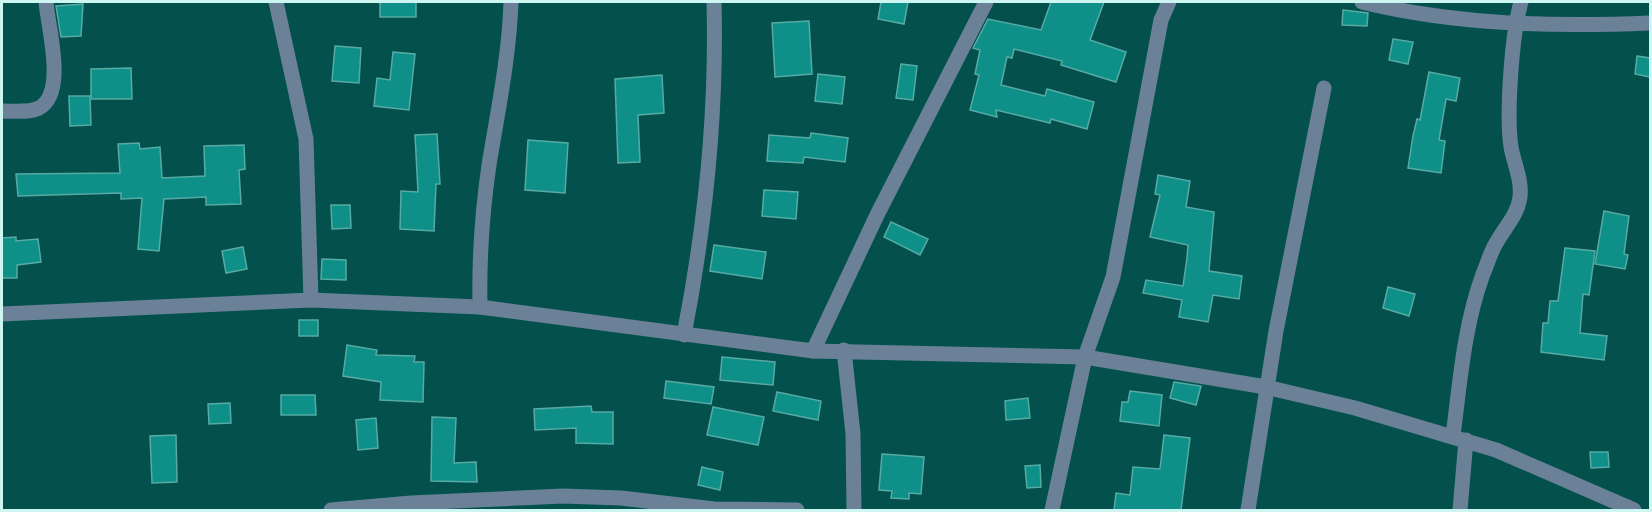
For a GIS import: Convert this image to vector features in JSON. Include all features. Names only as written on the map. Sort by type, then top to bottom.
[{"type":"street","points":[[2,111],[36,110],[46,103],[53,88],[54,66],[46,2]]},
{"type":"street","points":[[276,2],[306,139],[311,300]]},
{"type":"street","points":[[480,308],[482,228],[489,166],[504,87],[511,2]]},
{"type":"street","points":[[684,335],[697,270],[709,181],[716,79],[714,2]]},
{"type":"street","points":[[813,351],[877,215],[986,2]]},
{"type":"street","points":[[1052,510],[1085,357],[1113,277],[1161,20],[1169,2]]},
{"type":"street","points":[[1362,2],[1413,12],[1515,23],[1580,26],[1650,23]]},
{"type":"street","points":[[1460,510],[1462,358],[1473,308],[1495,244],[1517,210],[1520,197],[1521,184],[1511,146],[1515,23],[1521,2]]},
{"type":"street","points":[[1248,510],[1266,387],[1324,88]]},
{"type":"street","points":[[2,314],[311,300],[480,308],[813,351],[844,350],[1015,358],[1085,357],[1266,387],[1460,438],[1496,450],[1634,510]]},
{"type":"street","points":[[844,350],[853,434],[854,510]]},
{"type":"street","points":[[331,510],[411,503],[562,496],[621,504],[714,509],[797,510]]},
{"type":"building","points":[[380,2],[416,2],[416,17],[380,17]]},
{"type":"building","points":[[881,2],[908,2],[904,24],[878,19]]},
{"type":"building","points":[[1051,2],[1104,2],[1090,40],[1126,52],[1116,82],[1061,65],[1062,61],[1014,49],[1012,58],[1007,57],[1001,85],[1045,96],[1047,89],[1094,102],[1087,129],[1051,119],[1050,123],[996,110],[997,117],[970,110],[979,75],[975,74],[980,50],[973,48],[988,19],[1041,30]]},
{"type":"building","points":[[83,4],[81,36],[61,37],[56,6]]},
{"type":"building","points":[[1343,10],[1368,13],[1367,26],[1342,25]]},
{"type":"building","points":[[809,21],[812,74],[775,77],[772,23]]},
{"type":"building","points":[[1393,39],[1413,42],[1408,64],[1389,60]]},
{"type":"building","points":[[335,46],[361,48],[359,83],[332,81]]},
{"type":"building","points":[[393,52],[415,54],[409,110],[374,106],[377,78],[390,80]]},
{"type":"building","points":[[1637,56],[1650,58],[1650,77],[1635,74]]},
{"type":"building","points":[[901,64],[917,66],[913,100],[896,98]]},
{"type":"building","points":[[131,68],[132,99],[91,99],[91,69]]},
{"type":"building","points":[[1429,72],[1460,78],[1456,101],[1446,99],[1439,140],[1445,141],[1441,173],[1408,168],[1413,136],[1417,119],[1420,120]]},
{"type":"building","points":[[818,74],[845,77],[842,104],[815,101]]},
{"type":"building","points":[[662,75],[664,113],[638,115],[640,162],[618,163],[615,79]]},
{"type":"building","points":[[69,96],[90,96],[91,125],[70,126]]},
{"type":"building","points":[[811,133],[848,138],[845,162],[804,157],[803,163],[767,161],[769,135],[810,138]]},
{"type":"building","points":[[437,134],[440,184],[436,184],[434,231],[400,229],[401,191],[418,192],[415,135]]},
{"type":"building","points":[[528,140],[568,143],[565,193],[525,190]]},
{"type":"building","points":[[139,143],[140,149],[160,147],[162,178],[205,176],[204,146],[244,145],[245,169],[239,170],[241,204],[206,205],[206,197],[164,199],[159,251],[138,249],[142,198],[121,199],[121,193],[18,196],[16,174],[120,173],[118,144]]},
{"type":"building","points":[[1158,175],[1190,181],[1186,207],[1214,212],[1209,271],[1242,276],[1239,299],[1213,295],[1208,322],[1179,317],[1182,300],[1143,293],[1146,280],[1183,286],[1187,258],[1188,245],[1150,237],[1160,195],[1155,194]]},
{"type":"building","points":[[764,190],[798,192],[796,219],[762,216]]},
{"type":"building","points":[[331,205],[350,205],[351,228],[332,229]]},
{"type":"building","points":[[1604,211],[1629,216],[1624,254],[1628,255],[1625,269],[1595,264]]},
{"type":"building","points":[[891,222],[928,239],[920,255],[884,237]]},
{"type":"building","points":[[16,237],[16,241],[38,239],[41,262],[17,265],[17,278],[2,278],[2,238]]},
{"type":"building","points":[[714,245],[766,252],[762,279],[710,271]]},
{"type":"building","points":[[243,247],[247,269],[226,273],[222,251]]},
{"type":"building","points":[[1565,248],[1595,251],[1589,295],[1583,294],[1580,333],[1607,336],[1604,360],[1541,352],[1543,323],[1548,323],[1550,301],[1558,301]]},
{"type":"building","points":[[322,259],[346,260],[346,280],[321,279]]},
{"type":"building","points":[[1388,287],[1415,294],[1409,316],[1383,308]]},
{"type":"building","points":[[299,320],[318,320],[318,336],[299,336]]},
{"type":"building","points":[[347,345],[377,350],[376,355],[415,356],[414,362],[424,362],[423,402],[380,400],[381,382],[343,376]]},
{"type":"building","points":[[722,357],[775,362],[773,385],[720,380]]},
{"type":"building","points":[[666,381],[714,387],[711,404],[664,398]]},
{"type":"building","points":[[1174,382],[1201,386],[1196,405],[1170,398]]},
{"type":"building","points":[[1130,391],[1162,395],[1159,426],[1120,421],[1122,402],[1128,402]]},
{"type":"building","points":[[777,392],[821,401],[818,420],[773,411]]},
{"type":"building","points":[[281,395],[315,395],[316,415],[281,415]]},
{"type":"building","points":[[1028,398],[1030,418],[1006,420],[1005,401]]},
{"type":"building","points":[[230,403],[231,423],[209,424],[208,404]]},
{"type":"building","points":[[591,406],[592,412],[613,412],[613,444],[576,443],[576,428],[535,430],[534,409]]},
{"type":"building","points":[[713,407],[764,417],[758,445],[707,435]]},
{"type":"building","points":[[432,417],[456,418],[454,463],[476,462],[477,482],[431,481]]},
{"type":"building","points":[[376,418],[378,448],[358,450],[356,420]]},
{"type":"building","points":[[176,435],[177,482],[152,483],[150,436]]},
{"type":"building","points":[[1164,435],[1190,438],[1181,510],[1114,510],[1116,493],[1130,495],[1133,467],[1160,469]]},
{"type":"building","points":[[1590,452],[1608,452],[1609,467],[1591,468]]},
{"type":"building","points":[[882,454],[924,457],[921,494],[909,493],[909,499],[891,498],[892,491],[879,490]]},
{"type":"building","points":[[1040,465],[1041,487],[1027,488],[1025,466]]},
{"type":"building","points":[[702,467],[723,472],[720,490],[698,485]]}]
